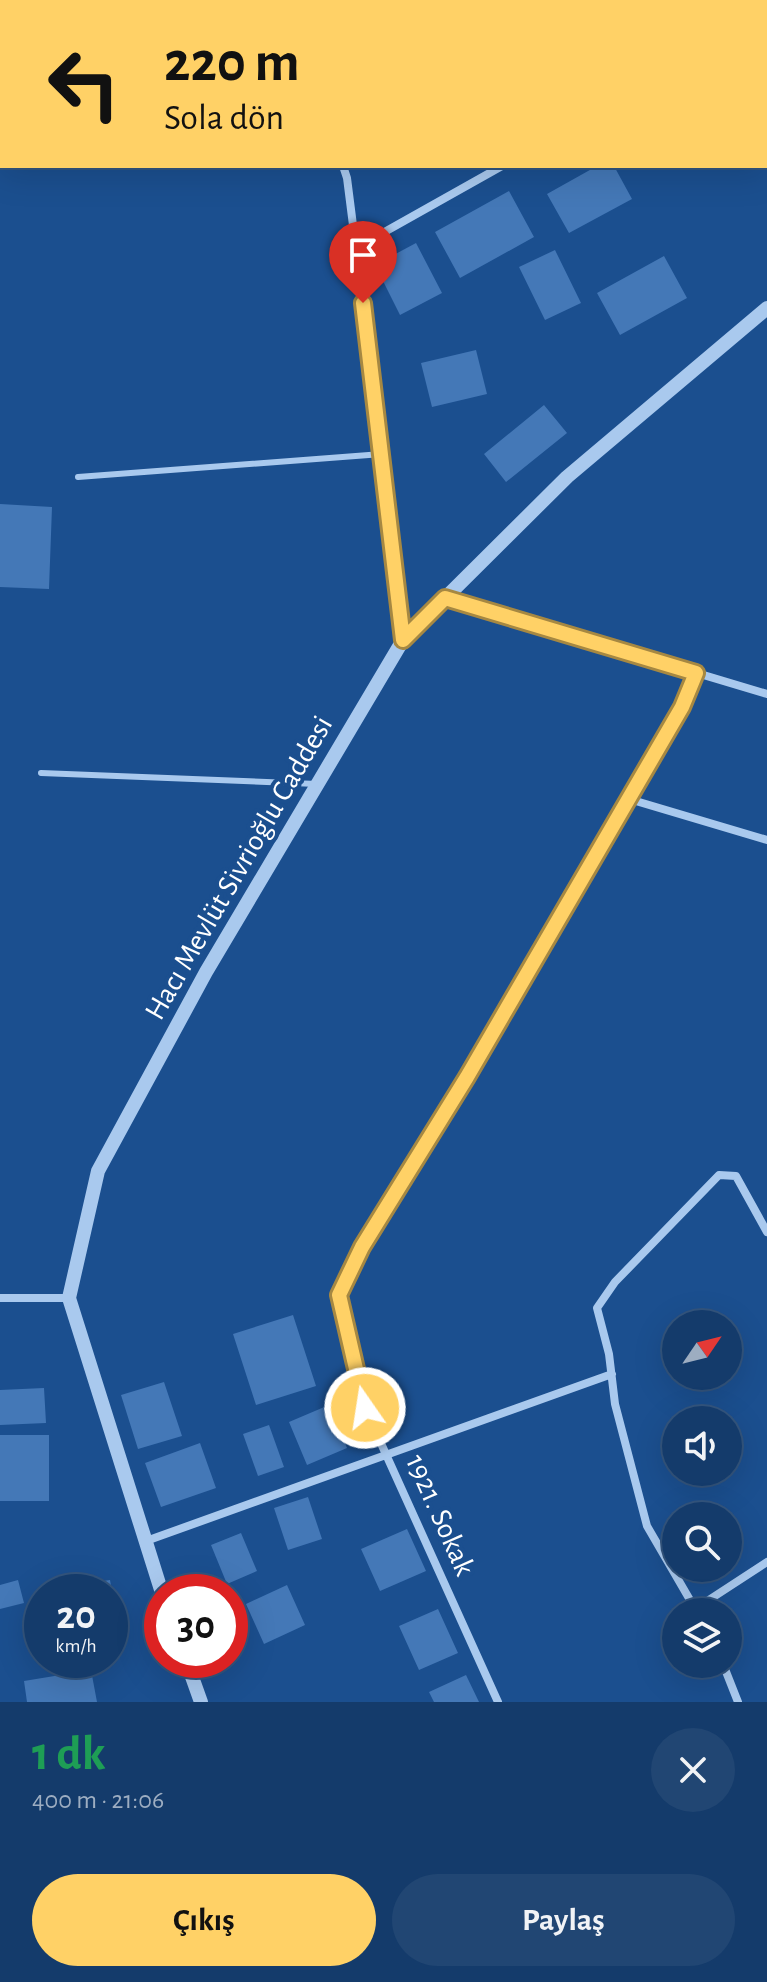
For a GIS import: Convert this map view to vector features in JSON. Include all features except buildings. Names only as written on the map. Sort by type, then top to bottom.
[{"type":"street","points":[[343,168],[356,248],[403,640]]},
{"type":"street","points":[[356,248],[498,168]]},
{"type":"street","name":"Hacı Mevlüt Sivrioğlu Caddesi","points":[[69,1298],[98,1171],[206,972],[403,640],[567,477],[767,308]]},
{"type":"street","points":[[445,598],[767,694]]},
{"type":"street","name":"1921. Sokak","points":[[498,1702],[365,1408],[339,1295],[362,1247],[467,1077],[682,707],[696,673]]},
{"type":"street","points":[[629,799],[767,840]]},
{"type":"street","points":[[689,1598],[647,1526],[615,1404],[609,1354],[597,1308],[615,1282],[719,1175],[736,1176],[767,1232]]},
{"type":"street","points":[[0,1298],[69,1298],[156,1574]]},
{"type":"street","points":[[146,1541],[612,1374]]},
{"type":"street","points":[[715,1598],[767,1562]]},
{"type":"street","points":[[192,1678],[201,1702]]},
{"type":"street","points":[[729,1678],[738,1702]]},
{"type":"lane","points":[[78,477],[382,454]]},
{"type":"lane","points":[[41,773],[318,784]]},
{"type":"route","points":[[363,303],[403,640],[445,598],[696,673],[682,707],[467,1077],[362,1247],[339,1295],[365,1408]]}]
